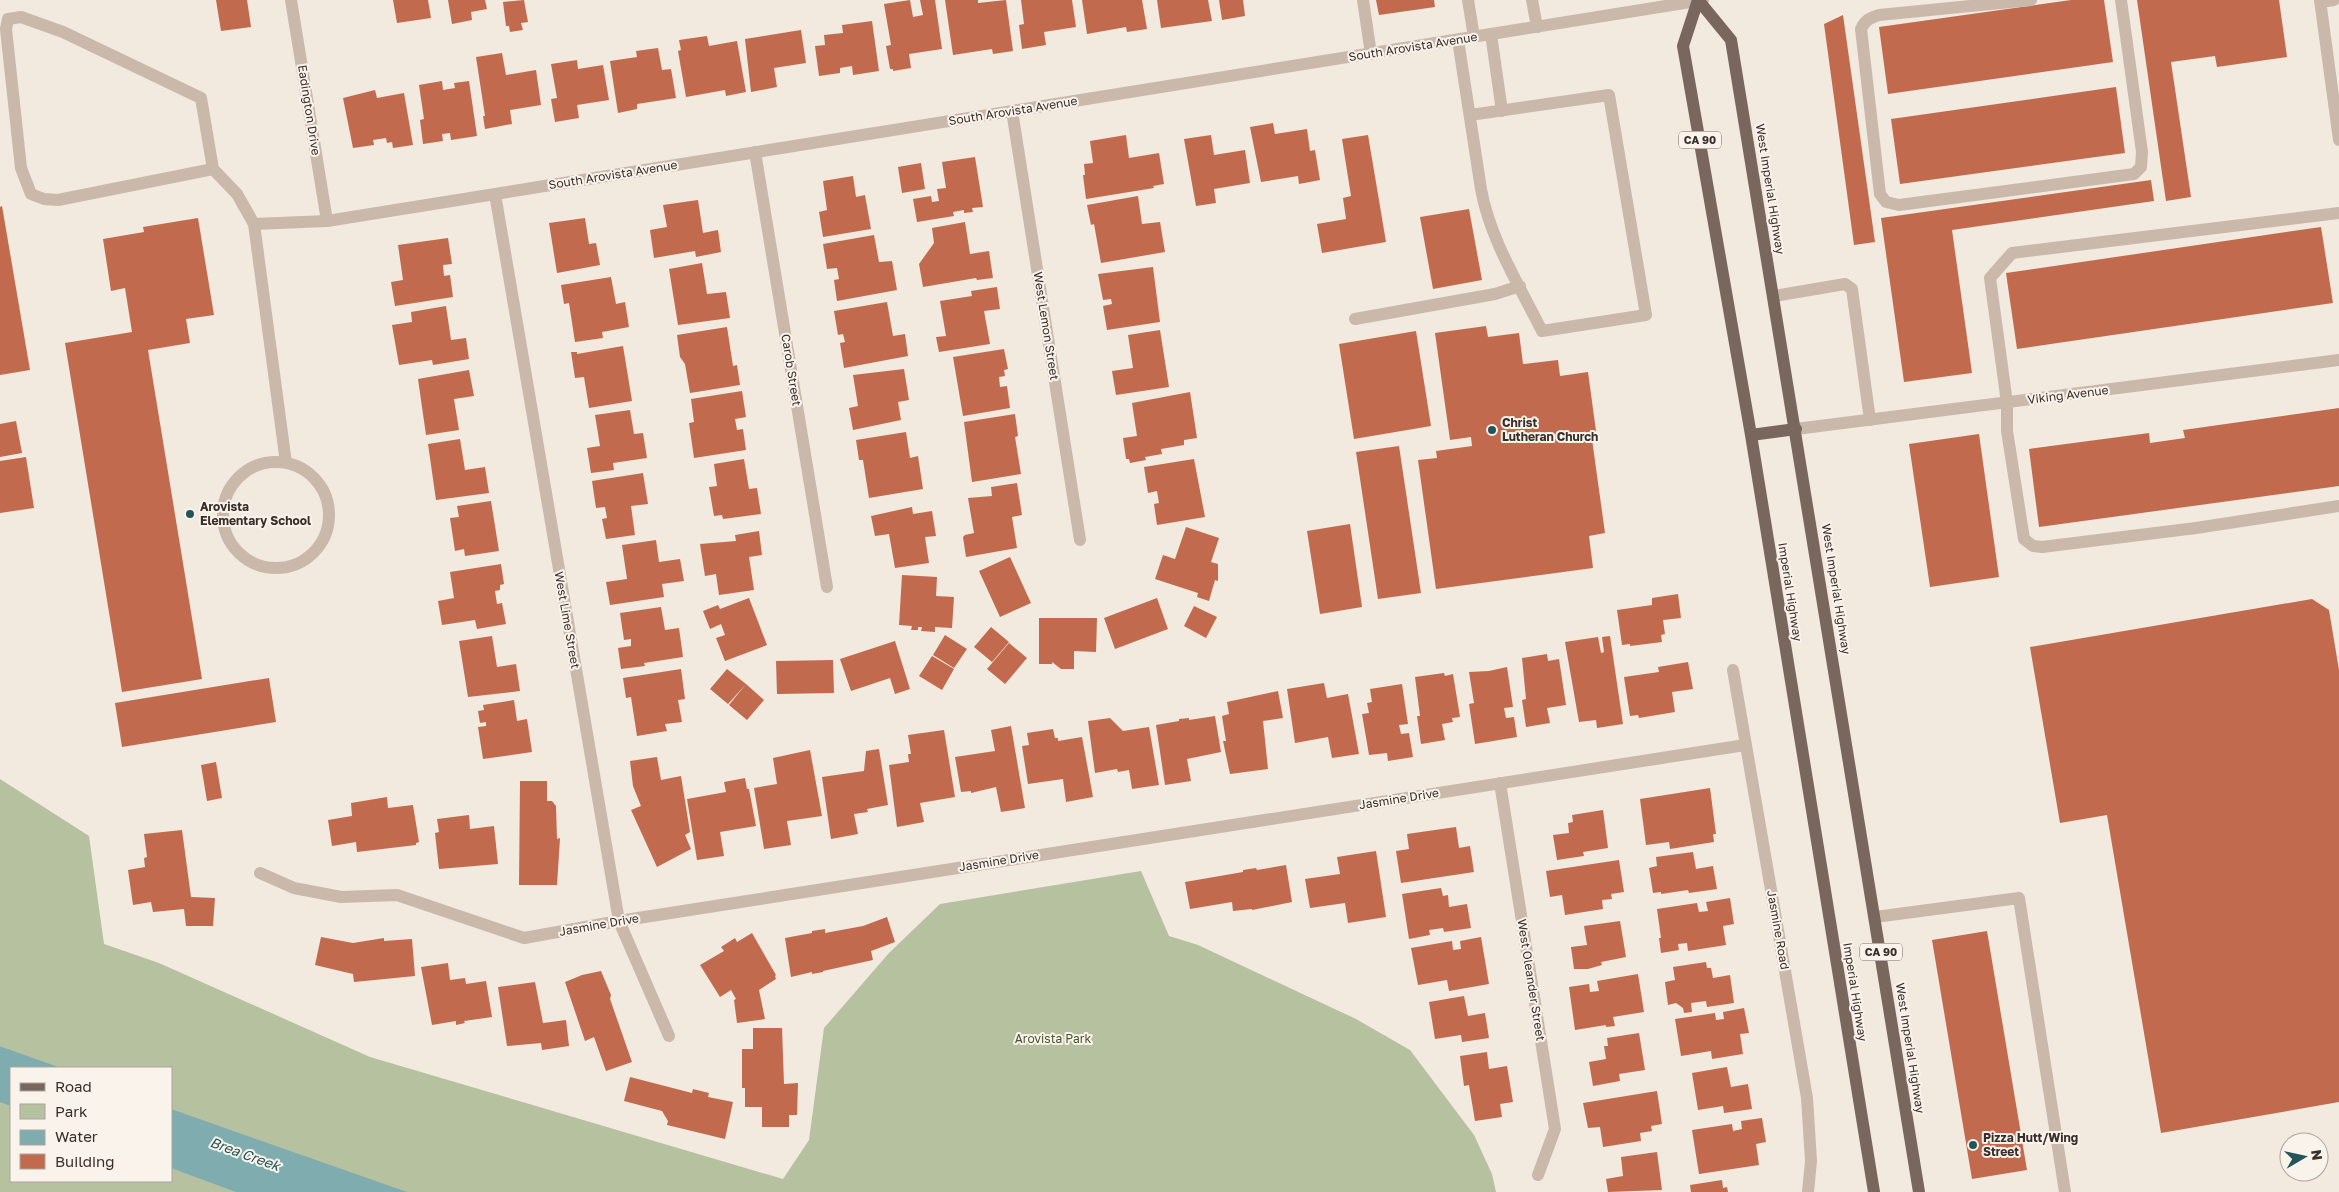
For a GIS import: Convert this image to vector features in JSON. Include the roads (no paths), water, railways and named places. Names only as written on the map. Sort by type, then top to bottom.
[{"type":"main road","name":"West Imperial Highway","points":[[1700,0],[1731,40],[1920,1192]]},
{"type":"main road","name":"Imperial Highway","points":[[1700,0],[1683,46],[1751,436],[1874,1192]]},
{"type":"main road","points":[[1751,436],[1796,429]]},
{"type":"street","name":"Eadington Drive","points":[[291,0],[327,221]]},
{"type":"street","points":[[1363,0],[1371,54]]},
{"type":"street","points":[[1468,0],[1474,37]]},
{"type":"street","points":[[1532,0],[1537,27]]},
{"type":"street","name":"South Arovista Avenue","points":[[254,224],[327,221],[1700,0]]},
{"type":"street","points":[[2031,0],[1879,15],[1869,18],[1863,24],[1860,29],[1880,194],[1886,202],[1899,205],[2134,174],[2141,166],[2142,152],[2121,0]]},
{"type":"street","points":[[2334,0],[2320,1],[2339,140]]},
{"type":"street","points":[[213,169],[58,200],[31,194],[21,168],[6,28],[8,19],[21,17],[63,32],[201,98],[213,169],[237,194],[254,224],[286,463]]},
{"type":"street","points":[[1491,34],[1502,111]]},
{"type":"street","points":[[1458,40],[1470,116],[1485,211],[1542,331],[1646,315],[1609,95],[1470,116]]},
{"type":"street","name":"West Lemon Street","points":[[1012,111],[1080,540]]},
{"type":"street","name":"Carob Street","points":[[756,152],[827,587]]},
{"type":"street","name":"West Lime Street","points":[[495,194],[619,921],[669,1036]]},
{"type":"street","points":[[2339,213],[2012,253],[1990,278],[2007,402],[2006,431],[2024,538],[2033,546],[2042,547],[2177,530],[2339,506]]},
{"type":"street","points":[[1774,296],[1845,284],[1852,289],[1870,420]]},
{"type":"street","points":[[1355,320],[1495,294],[1520,286]]},
{"type":"street","name":"Viking Avenue","points":[[1796,429],[2339,360]]},
{"type":"street","points":[[269,462],[286,463],[302,469],[316,480],[325,495],[329,512],[327,530],[319,546],[307,558],[292,566],[274,568],[257,565],[242,556],[231,543],[224,526],[223,509],[228,492],[238,478],[252,467],[269,462]]},
{"type":"street","name":"Jasmine Road","points":[[1733,670],[1807,1098],[1811,1161],[1808,1192]]},
{"type":"street","name":"Jasmine Drive","points":[[260,873],[294,888],[341,897],[397,895],[524,938],[619,921],[1745,745]]},
{"type":"street","name":"West Oleander Street","points":[[1500,783],[1555,1129],[1538,1174]]},
{"type":"street","points":[[1875,917],[2018,898],[2065,1192]]},
{"type":"water","points":[[0,1046],[58,1067],[10,1067],[10,1106],[0,1102]]},
{"type":"water","name":"Brea Creek","points":[[172,1109],[407,1192],[236,1192],[172,1168]]},
{"type":"place","name":"Christ Lutheran Church","points":[[1492,430]]},
{"type":"place","name":"Arovista Elementary School","points":[[190,514]]},
{"type":"place","name":"Pizza Hutt/Wing Street","points":[[1973,1145]]},
{"type":"park label","name":"Arovista Park","points":[[1053,1039]]}]
